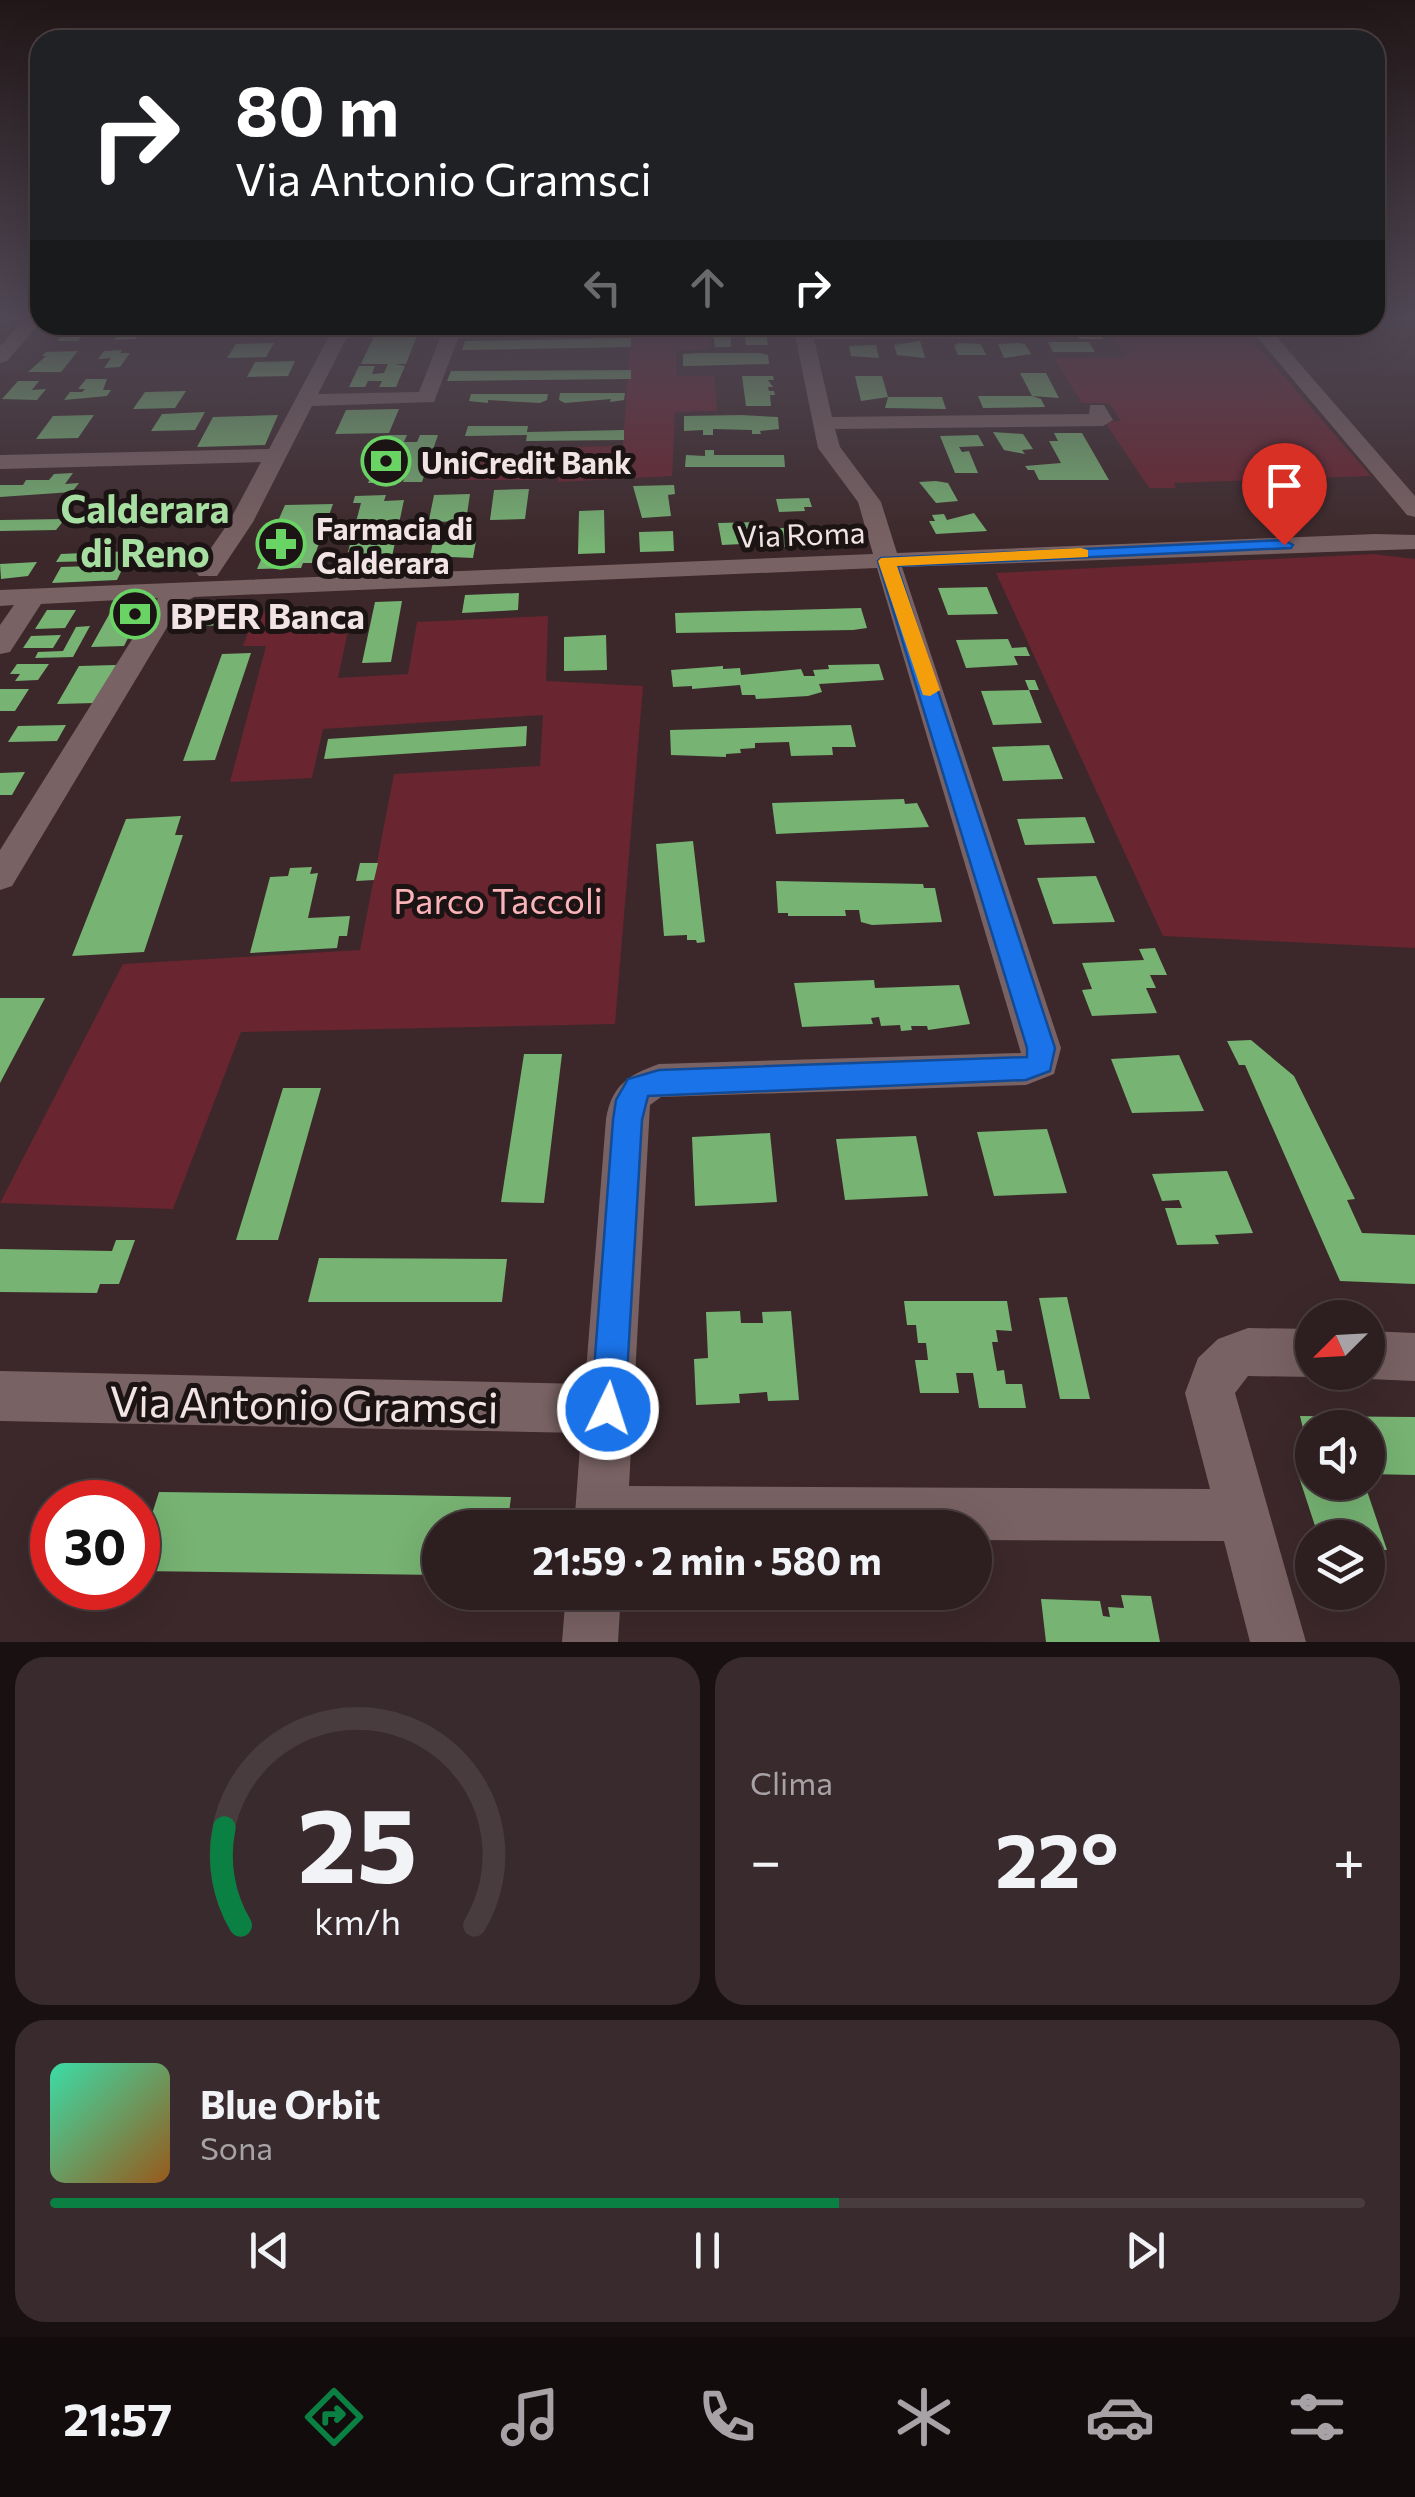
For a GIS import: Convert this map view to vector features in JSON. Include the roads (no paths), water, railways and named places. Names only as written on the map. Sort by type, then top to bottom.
[{"type":"street","points":[[0,878],[276,454],[308,396]]},
{"type":"street","points":[[306,400],[427,396]]},
{"type":"street","points":[[601,1510],[627,1120],[630,1100],[638,1088],[659,1082],[1026,1069],[1040,1063],[1041,1048],[866,493],[829,448],[818,396]]},
{"type":"street","points":[[1318,396],[1415,510]]},
{"type":"street","points":[[824,423],[1103,420],[1097,409]]},
{"type":"street","points":[[0,462],[276,454]]},
{"type":"street","points":[[1394,482],[1415,499]]},
{"type":"street","name":"Via Roma","points":[[0,598],[127,592],[191,581],[887,561],[1376,541],[1415,534]]},
{"type":"street","name":"Via Roma","points":[[1376,541],[1415,545]]},
{"type":"street","points":[[0,646],[32,597]]},
{"type":"street","points":[[1278,1642],[1210,1393],[1214,1370],[1228,1358],[1245,1353],[1295,1354]]},
{"type":"street","points":[[1385,1356],[1415,1357]]},
{"type":"street","name":"Via Antonio Gramsci","points":[[0,1396],[608,1409]]},
{"type":"street","points":[[992,1517],[1242,1515]]},
{"type":"street","points":[[590,1642],[593,1610]]},
{"type":"place","name":"UniCredit Bank","points":[[386,461]]},
{"type":"place","name":"Farmacia di Calderara","points":[[281,544]]},
{"type":"place","name":"BPER Banca","points":[[135,614]]},
{"type":"district","name":"Calderara di Reno","points":[[145,529]]},
{"type":"park label","name":"Parco Taccoli","points":[[498,899]]}]
